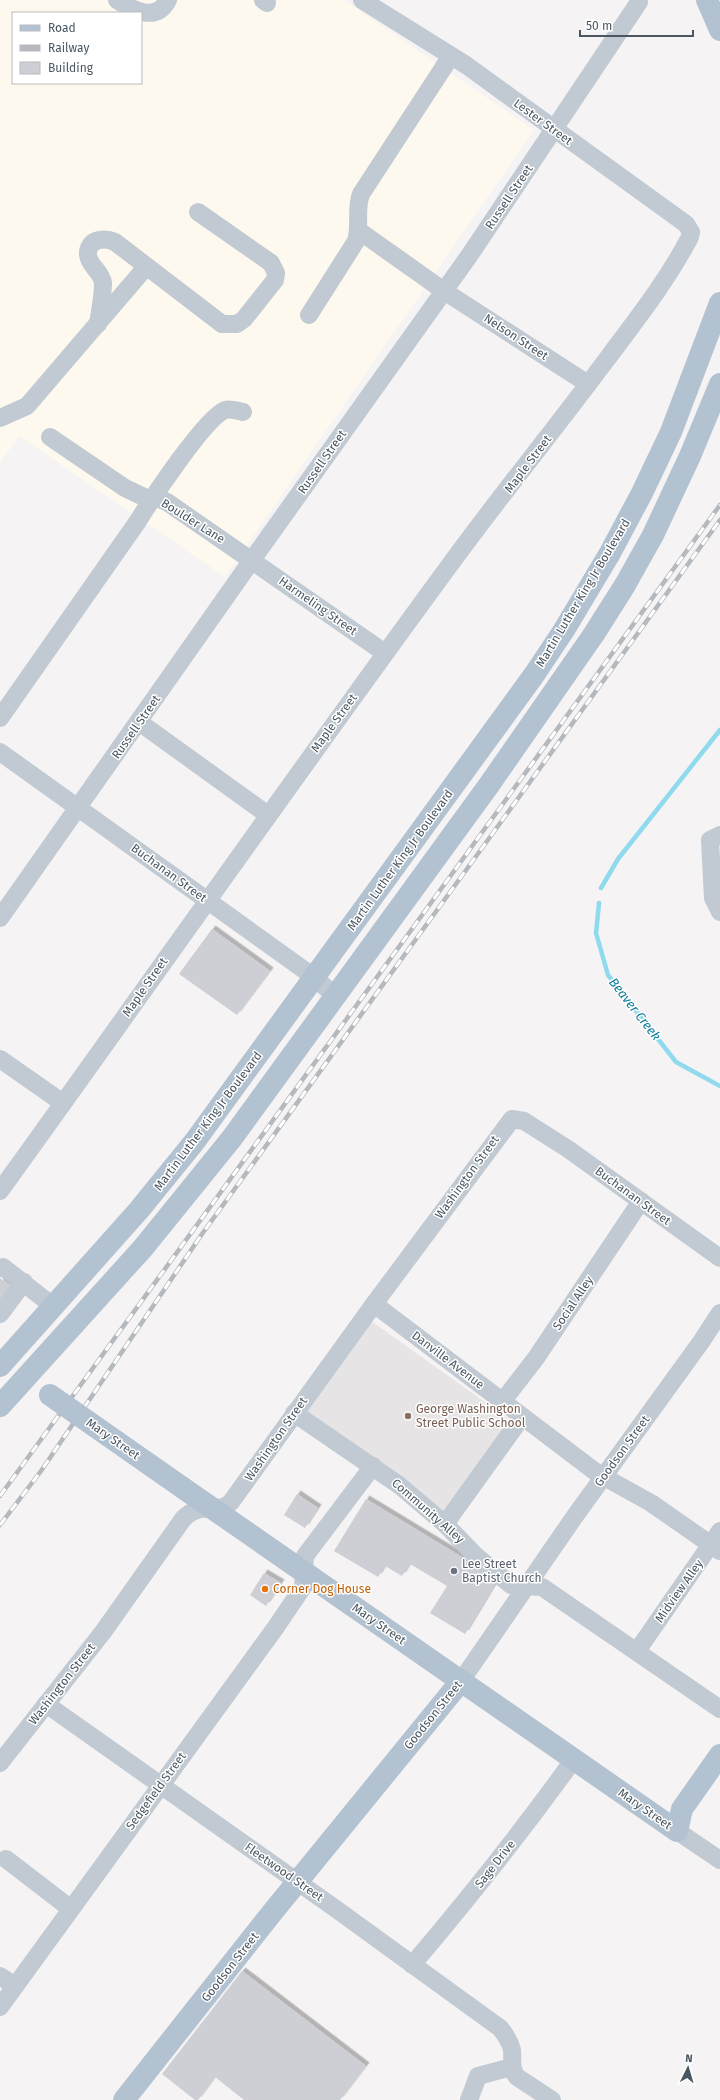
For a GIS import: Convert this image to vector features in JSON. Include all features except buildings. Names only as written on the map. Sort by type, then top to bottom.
[{"type":"main road","points":[[708,0],[720,30]]},
{"type":"main road","name":"Martin Luther King Jr Boulevard","points":[[1,1362],[139,1210],[195,1142],[534,675],[564,630],[610,553],[642,493],[671,432],[720,303]]},
{"type":"main road","points":[[0,1406],[143,1248],[232,1138],[489,785],[594,634],[625,585],[652,535],[690,456],[720,384]]},
{"type":"main road","name":"Mary Street","points":[[1,1362],[26,1377],[211,1508],[677,1831]]},
{"type":"main road","name":"Goodson Street","points":[[124,2100],[297,1882],[461,1681]]},
{"type":"main road","points":[[677,1831],[682,1808],[720,1755]]},
{"type":"street","points":[[118,0],[135,11],[140,12]]},
{"type":"street","points":[[142,13],[159,10],[168,0]]},
{"type":"street","name":"Lester Street","points":[[362,0],[451,56],[686,224],[691,232],[690,237],[676,262]]},
{"type":"street","name":"Russell Street","points":[[0,918],[252,560],[444,291],[639,2]]},
{"type":"street","points":[[309,315],[356,241],[358,230],[357,204],[361,194],[451,56]]},
{"type":"street","points":[[98,324],[103,281],[90,261],[88,254],[93,243],[100,239],[112,240],[222,324],[237,324],[244,320],[275,280],[275,267],[272,263],[198,212]]},
{"type":"street","name":"Nelson Street","points":[[358,230],[444,291],[588,384]]},
{"type":"street","name":"Maple Street","points":[[0,1191],[206,900],[385,653],[467,541],[644,310],[676,262]]},
{"type":"street","points":[[2,416],[27,406],[146,267]]},
{"type":"street","points":[[0,718],[138,521],[152,498],[196,440],[217,415],[230,409],[243,412]]},
{"type":"street","points":[[2,416],[21,427]]},
{"type":"street","name":"Boulder Lane","points":[[50,437],[125,488],[146,498],[167,502],[252,560]]},
{"type":"street","name":"Harmeling Street","points":[[252,560],[385,653]]},
{"type":"street","points":[[139,722],[268,815]]},
{"type":"street","name":"Buchanan Street","points":[[0,752],[79,807],[314,977],[335,996]]},
{"type":"street","points":[[720,835],[710,840],[713,898],[720,912]]},
{"type":"street","points":[[0,1058],[63,1103]]},
{"type":"street","name":"Washington Street","points":[[0,1763],[103,1632],[183,1519],[196,1508],[222,1508],[231,1502],[294,1413],[512,1119],[524,1120],[546,1135]]},
{"type":"street","name":"Buchanan Street","points":[[546,1135],[720,1258]]},
{"type":"street","name":"Social Alley","points":[[502,1402],[536,1358],[641,1202]]},
{"type":"street","points":[[0,1268],[3,1268],[24,1282],[53,1306]]},
{"type":"street","points":[[0,1314],[24,1282]]},
{"type":"street","name":"Danville Avenue","points":[[374,1304],[522,1417],[604,1476],[717,1542]]},
{"type":"street","name":"Goodson Street","points":[[461,1681],[720,1313]]},
{"type":"street","name":"Community Alley","points":[[294,1413],[373,1466],[445,1524],[476,1556],[512,1585],[542,1587],[720,1709]]},
{"type":"street","points":[[445,1524],[522,1417]]},
{"type":"street","name":"Sedgefield Street","points":[[0,2007],[276,1627],[303,1587],[305,1556],[373,1466]]},
{"type":"street","name":"Midview Alley","points":[[637,1651],[717,1542]]},
{"type":"street","name":"Fleetwood Street","points":[[46,1704],[161,1784],[500,2028],[506,2035],[512,2049],[512,2067]]},
{"type":"street","name":"Sage Drive","points":[[412,1965],[473,1893],[544,1802],[574,1759]]},
{"type":"street","name":"Mary Street","points":[[677,1831],[720,1860]]},
{"type":"street","points":[[6,1859],[70,1909]]},
{"type":"street","points":[[0,1976],[15,1986]]},
{"type":"street","points":[[469,2100],[478,2076],[512,2067],[513,2072],[517,2077],[552,2100]]},
{"type":"shaded area","points":[[0,0],[344,0],[534,130],[225,577],[19,436],[0,463]]},
{"type":"shaded area","name":"George Washington Street Public School","points":[[371,1321],[510,1420],[444,1511],[305,1412]]},
{"type":"waterway","name":"Beaver Creek","points":[[601,888],[618,859],[720,730]]},
{"type":"waterway","name":"Beaver Creek","points":[[599,903],[596,933],[608,975],[676,1062],[720,1086]]},
{"type":"railway","points":[[0,1496],[720,505]]},
{"type":"railway","points":[[0,1525],[41,1471],[202,1234],[720,520]]},
{"type":"place","name":"George Washington Street Public School","points":[[408,1416]]},
{"type":"place","name":"Lee Street Baptist Church","points":[[454,1571]]},
{"type":"place","name":"Corner Dog House","points":[[265,1589]]}]
